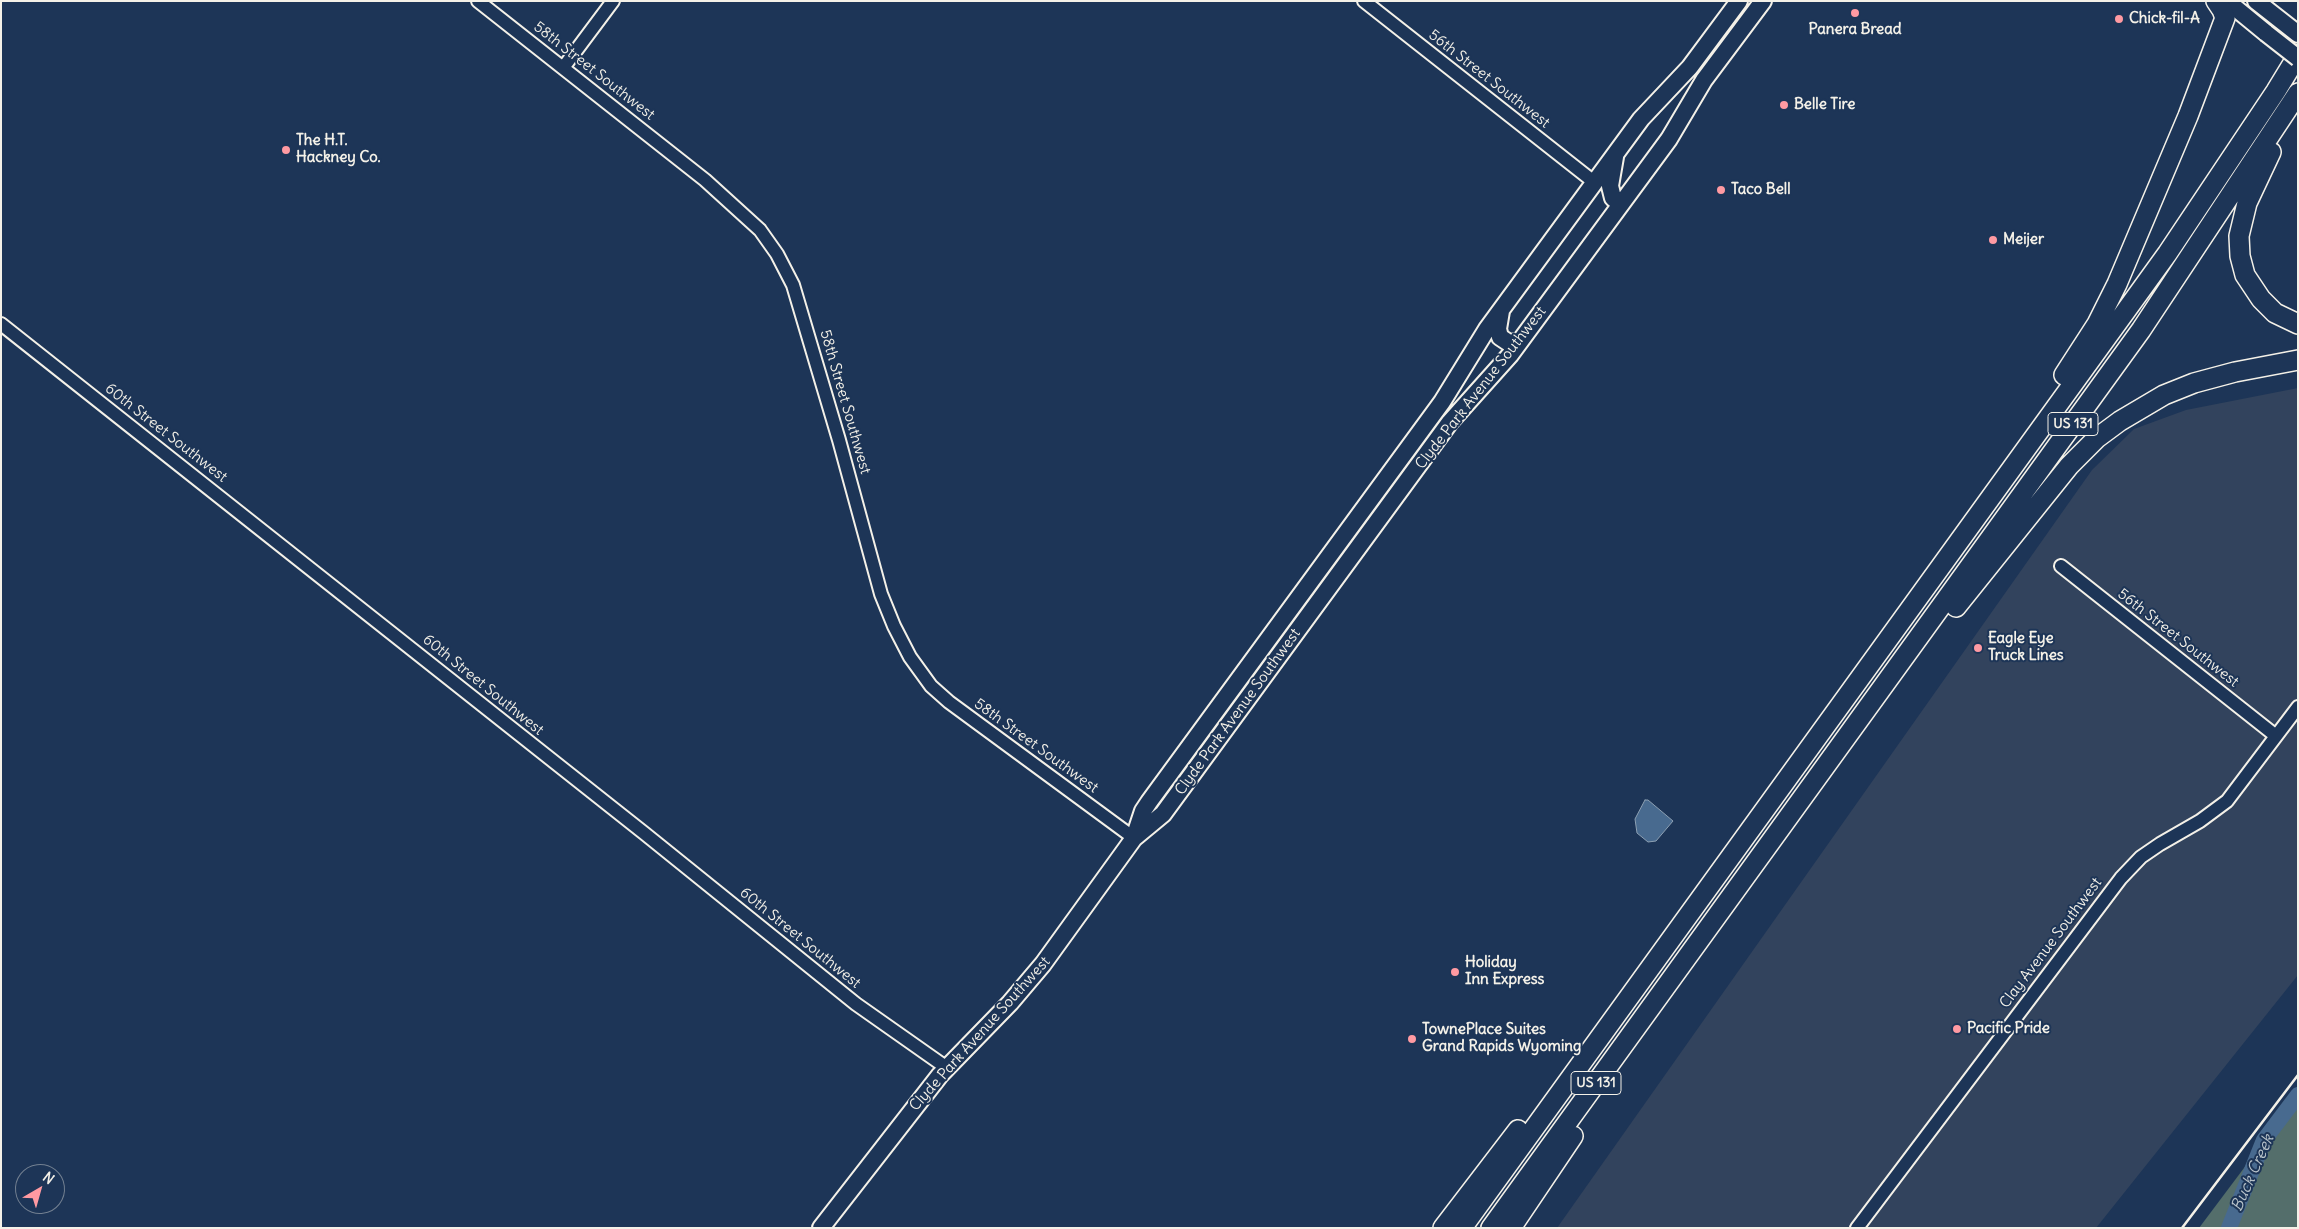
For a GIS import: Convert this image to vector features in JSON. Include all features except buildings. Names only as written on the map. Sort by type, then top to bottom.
[{"type":"highway","points":[[1974,521],[2011,453],[2088,339],[2117,284],[2188,116],[2223,24],[2224,15],[2216,1]]},
{"type":"highway","points":[[2276,91],[2298,48]]},
{"type":"highway","name":"US 131","points":[[1462,1228],[2167,254],[2298,57]]},
{"type":"highway","name":"US 131","points":[[1491,1228],[2141,330],[2298,93]]},
{"type":"highway","points":[[2298,100],[2252,190],[2241,223],[2239,245],[2245,274],[2254,290],[2275,312],[2298,324]]},
{"type":"highway","points":[[1839,749],[2058,479],[2098,438],[2147,404],[2194,383],[2235,372],[2298,360]]},
{"type":"highway","points":[[1443,1228],[1574,1056],[1663,933],[1753,827]]},
{"type":"highway","points":[[1511,1228],[1626,1060],[1701,939]]},
{"type":"main road","name":"Clyde Park Avenue Southwest","points":[[1134,838],[1148,802],[1446,397],[1472,350],[1594,182],[1660,97],[1690,67],[1739,1]]},
{"type":"main road","name":"Clyde Park Avenue Southwest","points":[[821,1228],[947,1068],[1039,970],[1134,838],[1163,814],[1461,408],[1510,355],[1669,139],[1704,80],[1763,1]]},
{"type":"main road","points":[[2227,1],[2298,57]]},
{"type":"main road","points":[[2256,1],[2298,34]]},
{"type":"main road","points":[[1660,97],[1672,100],[1678,107],[1678,115],[1669,139]]},
{"type":"main road","points":[[1615,155],[1610,186],[1613,198],[1620,204]]},
{"type":"main road","points":[[1502,309],[1498,325],[1499,334],[1503,340],[1509,343],[1519,342]]},
{"type":"main road","points":[[1416,437],[1411,457],[1418,468]]},
{"type":"street","name":"58th Street Southwest","points":[[478,1],[728,199],[760,230],[778,254],[794,285],[882,594],[894,626],[910,657],[931,686],[973,721],[1134,838]]},
{"type":"street","points":[[563,68],[612,1]]},
{"type":"street","name":"56th Street Southwest","points":[[1364,1],[1594,182]]},
{"type":"street","name":"60th Street Southwest","points":[[1,324],[644,833],[856,1004],[947,1068]]},
{"type":"street","name":"56th Street Southwest","points":[[2061,566],[2276,736]]},
{"type":"street","name":"Clay Avenue Southwest","points":[[1857,1228],[2121,878],[2141,857],[2200,821],[2226,801],[2298,707]]},
{"type":"shaded area","points":[[2298,388],[2298,975],[2096,1228],[1557,1228],[2092,470],[2134,429],[2186,410]]},
{"type":"shaded area","points":[[1645,800],[1648,800],[1673,821],[1656,841],[1648,842],[1637,833],[1635,819]]},
{"type":"green space","points":[[2298,1096],[2298,1228],[2199,1228]]},
{"type":"waterway","name":"Buck Creek","points":[[2229,1228],[2264,1140],[2298,1095]]},
{"type":"railway","points":[[2182,1228],[2298,1075]]},
{"type":"place","name":"Panera Bread","points":[[1855,13]]},
{"type":"place","name":"Chick-fil-A","points":[[2119,19]]},
{"type":"place","name":"Belle Tire","points":[[1784,105]]},
{"type":"place","name":"The H.T. Hackney Co.","points":[[286,150]]},
{"type":"place","name":"Taco Bell","points":[[1721,190]]},
{"type":"place","name":"Meijer","points":[[1993,240]]},
{"type":"place","name":"Eagle Eye Truck Lines","points":[[1978,648]]},
{"type":"place","name":"Holiday Inn Express","points":[[1455,972]]},
{"type":"place","name":"Pacific Pride","points":[[1957,1029]]},
{"type":"place","name":"TownePlace Suites Grand Rapids Wyoming","points":[[1412,1039]]}]
